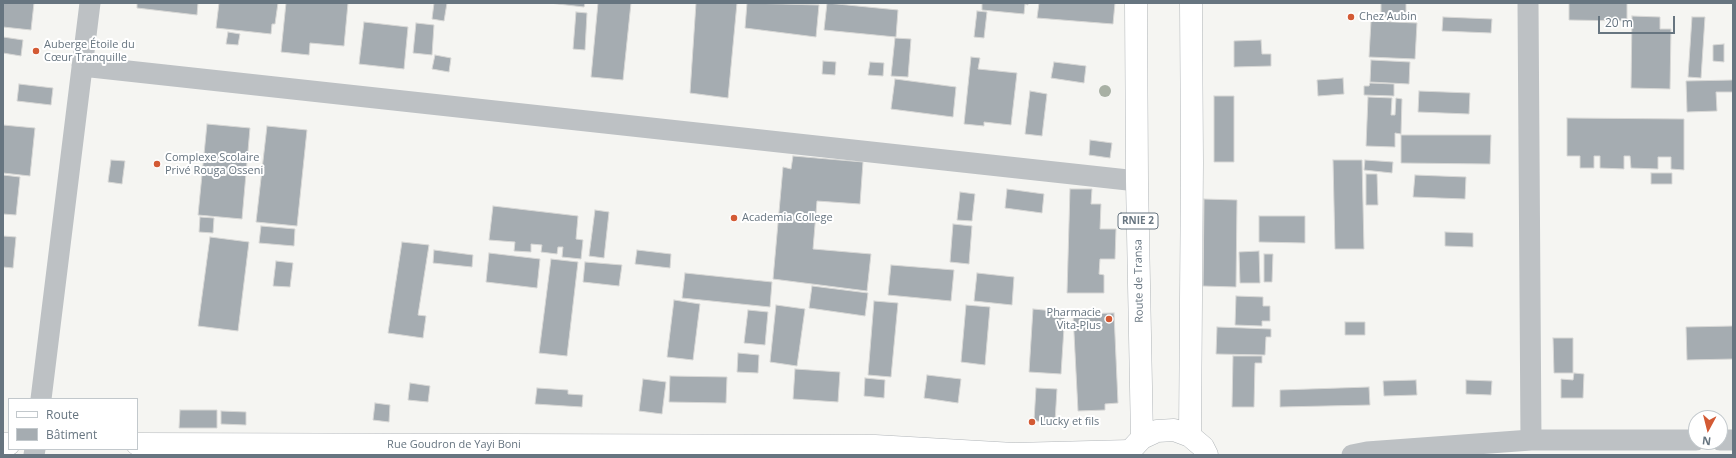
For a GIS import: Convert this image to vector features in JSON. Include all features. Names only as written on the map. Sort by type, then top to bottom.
[{"type":"street","points":[[41,398],[90,3]]},
{"type":"street","name":"Route de Transa","points":[[1133,448],[1137,181],[1136,3]]},
{"type":"street","points":[[1191,3],[1192,171],[1190,436],[1203,447],[1207,455]]},
{"type":"street","points":[[1528,3],[1531,440]]},
{"type":"street","points":[[82,66],[1137,181]]},
{"type":"street","name":"Rue Goudron de Yayi Boni","points":[[138,444],[875,446],[1014,454],[1133,448],[1157,431],[1174,430],[1190,436]]},
{"type":"street","points":[[1352,455],[1367,452],[1531,440],[1688,440]]},
{"type":"building","points":[[3,3],[34,3],[31,30],[3,27]]},
{"type":"building","points":[[137,3],[198,3],[197,15],[137,8]]},
{"type":"building","points":[[219,3],[278,3],[275,24],[272,24],[271,34],[216,28]]},
{"type":"building","points":[[286,3],[348,3],[344,46],[310,43],[309,55],[281,52]]},
{"type":"building","points":[[434,3],[447,3],[444,21],[432,19]]},
{"type":"building","points":[[549,3],[585,3],[584,7]]},
{"type":"building","points":[[598,3],[631,3],[623,80],[591,77]]},
{"type":"building","points":[[696,3],[737,3],[728,98],[690,93]]},
{"type":"building","points":[[747,3],[819,5],[816,37],[745,28]]},
{"type":"building","points":[[827,3],[898,10],[896,37],[824,30]]},
{"type":"building","points":[[982,3],[1028,3],[1028,5],[1025,4],[1024,14],[982,10]]},
{"type":"building","points":[[1039,3],[1115,3],[1113,24],[1037,18]]},
{"type":"building","points":[[1381,3],[1406,3],[1406,17],[1381,17]]},
{"type":"building","points":[[1569,3],[1627,3],[1627,21],[1569,20]]},
{"type":"building","points":[[977,11],[987,12],[984,38],[974,37]]},
{"type":"building","points":[[576,12],[587,13],[585,50],[573,49]]},
{"type":"building","points":[[1632,16],[1660,17],[1660,29],[1671,29],[1670,89],[1631,88]]},
{"type":"building","points":[[1443,17],[1492,19],[1491,33],[1442,31]]},
{"type":"building","points":[[1692,17],[1705,17],[1701,78],[1688,77]]},
{"type":"building","points":[[1371,21],[1417,23],[1415,59],[1369,57]]},
{"type":"building","points":[[364,22],[408,27],[404,69],[359,64]]},
{"type":"building","points":[[416,23],[434,25],[432,55],[413,53]]},
{"type":"building","points":[[228,32],[240,34],[238,45],[226,44]]},
{"type":"building","points":[[3,37],[23,40],[21,56],[3,53]]},
{"type":"building","points":[[895,38],[911,39],[908,77],[891,76]]},
{"type":"building","points":[[1261,40],[1262,54],[1271,54],[1271,66],[1234,67],[1234,41]]},
{"type":"building","points":[[1724,44],[1724,62],[1713,61],[1713,45]]},
{"type":"building","points":[[435,55],[451,58],[449,72],[432,69]]},
{"type":"building","points":[[971,57],[980,58],[978,69],[1017,73],[1011,125],[984,122],[984,126],[964,124]]},
{"type":"building","points":[[1371,60],[1410,62],[1409,84],[1370,82]]},
{"type":"building","points":[[823,61],[836,62],[835,75],[822,74]]},
{"type":"building","points":[[870,62],[884,63],[883,76],[868,75]]},
{"type":"building","points":[[1054,62],[1086,66],[1084,83],[1051,78]]},
{"type":"building","points":[[1343,78],[1344,94],[1318,96],[1317,80]]},
{"type":"building","points":[[895,79],[956,87],[953,117],[891,109]]},
{"type":"building","points":[[1733,80],[1733,92],[1716,92],[1717,111],[1687,112],[1686,81]]},
{"type":"building","points":[[1370,83],[1394,84],[1394,96],[1364,95],[1364,86],[1369,86]]},
{"type":"building","points":[[19,84],[53,88],[51,105],[17,101]]},
{"type":"building","points":[[1030,91],[1047,94],[1042,136],[1025,134]]},
{"type":"building","points":[[1419,91],[1470,93],[1469,114],[1418,112]]},
{"type":"building","points":[[1214,96],[1234,96],[1234,162],[1214,162]]},
{"type":"building","points":[[1368,97],[1392,98],[1391,115],[1395,115],[1396,98],[1402,99],[1401,134],[1395,133],[1395,147],[1366,146]]},
{"type":"building","points":[[1567,118],[1684,119],[1684,170],[1671,169],[1671,157],[1658,157],[1658,169],[1631,168],[1630,156],[1624,156],[1624,169],[1600,168],[1600,156],[1594,156],[1594,168],[1580,168],[1580,156],[1567,156]]},
{"type":"building","points":[[207,124],[250,128],[242,219],[198,215]]},
{"type":"building","points":[[3,125],[35,128],[30,176],[3,173]]},
{"type":"building","points":[[267,126],[307,130],[297,226],[256,222]]},
{"type":"building","points":[[1401,135],[1491,135],[1490,164],[1401,163]]},
{"type":"building","points":[[1090,140],[1112,143],[1110,158],[1089,155]]},
{"type":"building","points":[[793,156],[863,162],[860,204],[817,201],[813,249],[871,254],[867,291],[773,279],[783,167],[791,169]]},
{"type":"building","points":[[111,160],[125,161],[122,184],[108,182]]},
{"type":"building","points":[[1333,160],[1362,160],[1364,249],[1335,249]]},
{"type":"building","points":[[1365,160],[1393,162],[1392,173],[1364,170]]},
{"type":"building","points":[[1651,173],[1672,173],[1672,184],[1651,184]]},
{"type":"building","points":[[1366,174],[1377,174],[1378,205],[1366,205]]},
{"type":"building","points":[[3,175],[20,177],[16,215],[3,214]]},
{"type":"building","points":[[1415,175],[1466,177],[1465,199],[1413,197]]},
{"type":"building","points":[[1007,189],[1044,194],[1042,213],[1005,208]]},
{"type":"building","points":[[1070,189],[1092,189],[1091,204],[1101,204],[1100,229],[1116,229],[1115,259],[1100,259],[1099,274],[1104,275],[1104,293],[1067,293]]},
{"type":"building","points":[[960,192],[975,194],[972,221],[957,220]]},
{"type":"building","points":[[1204,199],[1237,200],[1236,287],[1203,286]]},
{"type":"building","points":[[493,206],[578,216],[576,239],[583,240],[581,259],[562,257],[563,247],[558,247],[557,254],[541,252],[542,245],[531,244],[531,252],[514,251],[515,242],[489,240]]},
{"type":"building","points":[[595,210],[609,212],[604,258],[589,256]]},
{"type":"building","points":[[1259,216],[1305,216],[1305,243],[1259,242]]},
{"type":"building","points":[[200,217],[214,218],[213,233],[199,232]]},
{"type":"building","points":[[953,224],[972,226],[969,264],[950,262]]},
{"type":"building","points":[[261,226],[295,229],[294,246],[259,243]]},
{"type":"building","points":[[1445,232],[1473,233],[1473,247],[1445,246]]},
{"type":"building","points":[[3,236],[16,237],[13,268],[3,267]]},
{"type":"building","points":[[210,237],[249,242],[238,331],[198,326]]},
{"type":"building","points":[[402,242],[429,245],[418,315],[426,316],[423,338],[388,333]]},
{"type":"building","points":[[434,250],[473,255],[472,267],[433,263]]},
{"type":"building","points":[[637,250],[671,254],[670,268],[635,264]]},
{"type":"building","points":[[1259,251],[1260,283],[1240,283],[1239,252]]},
{"type":"building","points":[[489,253],[540,259],[537,288],[486,282]]},
{"type":"building","points":[[1264,254],[1273,254],[1272,282],[1264,282]]},
{"type":"building","points":[[551,259],[578,262],[567,356],[539,353]]},
{"type":"building","points":[[276,261],[293,263],[290,287],[273,286]]},
{"type":"building","points":[[585,262],[622,265],[619,286],[583,282]]},
{"type":"building","points":[[891,265],[954,270],[951,301],[888,295]]},
{"type":"building","points":[[685,273],[772,282],[770,307],[682,298]]},
{"type":"building","points":[[977,273],[1014,277],[1012,305],[974,301]]},
{"type":"building","points":[[812,286],[868,293],[865,316],[809,308]]},
{"type":"building","points":[[1236,296],[1263,297],[1263,306],[1270,306],[1270,321],[1262,321],[1262,326],[1235,325]]},
{"type":"building","points":[[674,300],[700,304],[693,360],[667,357]]},
{"type":"building","points":[[874,301],[898,303],[891,377],[868,375]]},
{"type":"building","points":[[776,305],[805,309],[797,366],[770,362]]},
{"type":"building","points":[[966,305],[990,307],[985,365],[961,362]]},
{"type":"building","points":[[1033,309],[1065,312],[1061,374],[1029,372]]},
{"type":"building","points":[[748,310],[768,312],[765,345],[744,343]]},
{"type":"building","points":[[1114,313],[1118,403],[1105,404],[1105,410],[1078,411],[1073,314]]},
{"type":"building","points":[[1345,322],[1365,322],[1365,335],[1345,335]]},
{"type":"building","points":[[1733,326],[1733,359],[1687,360],[1686,327]]},
{"type":"building","points":[[1217,327],[1271,329],[1271,337],[1266,337],[1265,355],[1216,354]]},
{"type":"building","points":[[1553,338],[1573,338],[1573,373],[1554,373]]},
{"type":"building","points":[[738,353],[759,355],[758,373],[737,372]]},
{"type":"building","points":[[1233,356],[1262,356],[1262,363],[1255,363],[1254,407],[1232,407]]},
{"type":"building","points":[[795,369],[840,372],[838,402],[793,399]]},
{"type":"building","points":[[1574,373],[1584,374],[1583,398],[1561,398],[1561,379],[1573,380]]},
{"type":"building","points":[[927,375],[961,379],[958,403],[924,398]]},
{"type":"building","points":[[670,376],[727,377],[726,403],[669,402]]},
{"type":"building","points":[[865,378],[885,380],[884,398],[864,396]]},
{"type":"building","points":[[643,379],[666,382],[662,414],[639,411]]},
{"type":"building","points":[[1416,380],[1417,395],[1384,396],[1383,381]]},
{"type":"building","points":[[1466,380],[1492,381],[1491,395],[1466,394]]},
{"type":"building","points":[[410,383],[430,386],[428,402],[408,400]]},
{"type":"building","points":[[1369,387],[1370,405],[1280,407],[1280,390]]},
{"type":"building","points":[[537,388],[568,390],[568,394],[583,395],[582,407],[535,404]]},
{"type":"building","points":[[1036,388],[1057,389],[1055,422],[1034,421]]},
{"type":"building","points":[[375,403],[390,405],[389,422],[373,420]]},
{"type":"building","points":[[180,410],[217,410],[217,428],[179,428]]},
{"type":"building","points":[[221,411],[246,412],[246,425],[221,424]]},
{"type":"place","name":"Chez Aubin","points":[[1351,17]]},
{"type":"place","name":"Auberge Étoile du Cœur Tranquille","points":[[36,51]]},
{"type":"place","name":"Complexe Scolaire Privé Rouga Osseni","points":[[157,164]]},
{"type":"place","name":"Academia College","points":[[734,218]]},
{"type":"place","name":"Pharmacie Vita-Plus","points":[[1109,319]]},
{"type":"place","name":"Lucky et fils","points":[[1032,422]]}]
